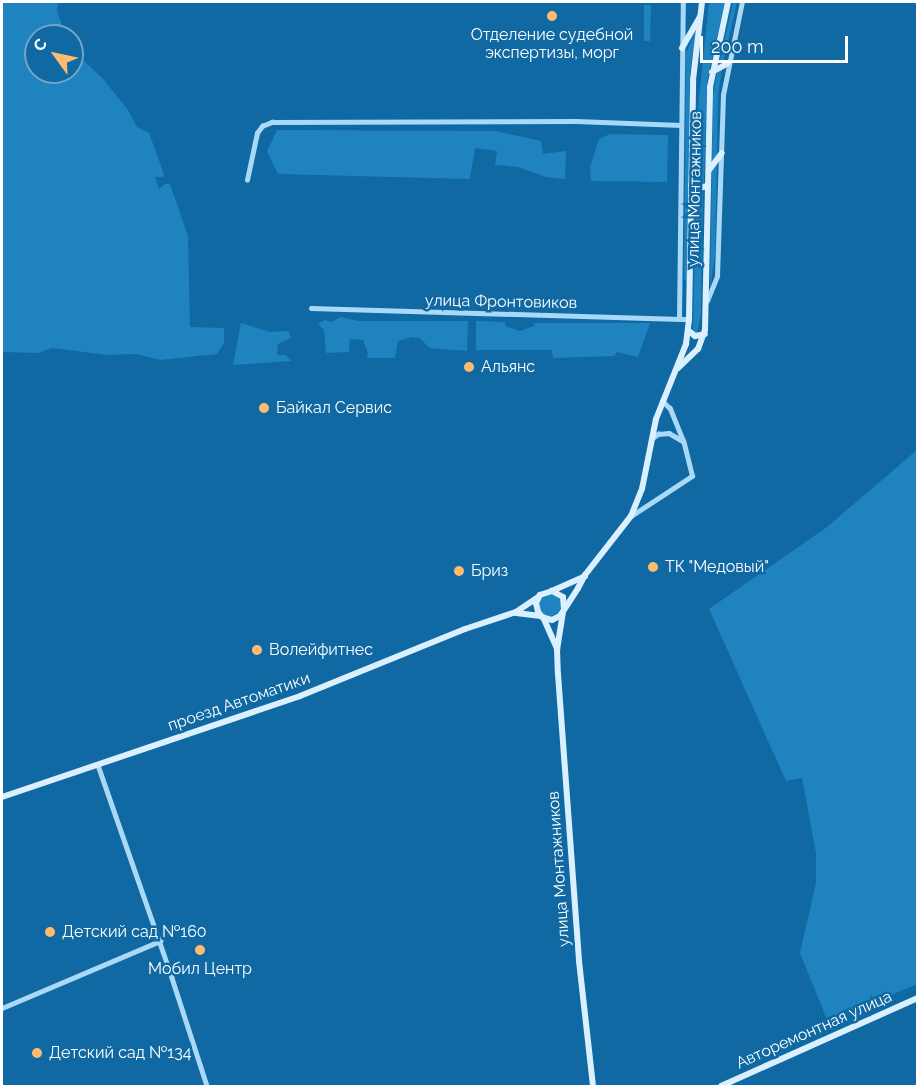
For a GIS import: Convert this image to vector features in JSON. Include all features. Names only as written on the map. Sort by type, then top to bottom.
[{"type":"main road","name":"улица Монтажников","points":[[593,1086],[579,961],[557,650],[564,611],[585,575],[631,516],[642,489],[650,440],[662,401],[678,368],[689,331],[693,80],[702,2]]},
{"type":"main road","name":"улица Монтажников","points":[[678,368],[698,349],[705,334],[712,72],[728,2]]},
{"type":"main road","points":[[682,48],[701,17]]},
{"type":"main road","points":[[712,72],[728,63]]},
{"type":"main road","points":[[708,171],[722,153]]},
{"type":"main road","points":[[692,185],[699,188],[708,186]]},
{"type":"main road","points":[[689,331],[695,336],[705,334]]},
{"type":"main road","name":"улица Монтажников","points":[[552,591],[573,583],[585,575]]},
{"type":"main road","points":[[552,591],[563,597],[564,611],[552,620],[542,616],[536,607],[538,598],[544,592],[552,591]]},
{"type":"main road","name":"проезд Автоматики","points":[[2,797],[278,704],[465,629],[516,612],[538,598]]},
{"type":"main road","name":"проезд Автоматики","points":[[516,612],[542,616]]},
{"type":"main road","name":"улица Монтажников","points":[[542,616],[557,650]]},
{"type":"main road","name":"Авторемонтная улица","points":[[721,1086],[918,998]]},
{"type":"street","points":[[679,318],[682,2]]},
{"type":"street","points":[[707,300],[717,276],[723,95],[742,2]]},
{"type":"street","points":[[247,180],[257,133],[262,126],[272,122],[576,121],[681,125]]},
{"type":"street","points":[[680,285],[690,293]]},
{"type":"street","name":"улица Фронтовиков","points":[[311,308],[689,319]]},
{"type":"street","points":[[631,516],[692,476],[683,441],[670,409],[662,401]]},
{"type":"street","points":[[650,440],[658,434],[669,433],[683,441]]},
{"type":"street","points":[[98,765],[160,941],[207,1086]]},
{"type":"street","points":[[2,1008],[160,941]]},
{"type":"shaded area","points":[[2,2],[58,2],[57,11],[62,24],[24,24],[24,84],[84,84],[84,61],[104,80],[128,110],[137,127],[149,133],[164,174],[162,177],[155,177],[159,189],[165,184],[170,184],[188,236],[190,327],[224,328],[224,343],[217,354],[160,360],[136,354],[108,355],[52,348],[38,353],[2,352]]},
{"type":"shaded area","points":[[709,2],[725,2],[707,81],[704,184],[701,185],[696,184],[697,118]]},
{"type":"shaded area","points":[[733,2],[737,2],[724,60],[719,64]]},
{"type":"shaded area","points":[[644,5],[651,5],[650,41],[644,41]]},
{"type":"shaded area","points":[[696,30],[690,73],[687,282],[684,279],[686,53]]},
{"type":"shaded area","points":[[722,69],[718,96],[717,156],[712,163],[713,95],[717,73]]},
{"type":"shaded area","points":[[277,130],[495,131],[541,141],[543,154],[566,151],[565,179],[546,177],[518,167],[495,165],[497,151],[475,148],[470,179],[278,174],[267,151]]},
{"type":"shaded area","points":[[610,134],[668,135],[667,182],[591,181],[590,167],[599,139]]},
{"type":"shaded area","points":[[717,162],[715,255],[710,288],[712,168]]},
{"type":"shaded area","points":[[696,191],[703,192],[701,313],[697,334],[693,332]]},
{"type":"shaded area","points":[[341,317],[358,321],[468,321],[467,351],[430,348],[419,338],[412,337],[398,341],[395,358],[367,358],[368,353],[363,340],[350,339],[349,352],[326,353],[324,330],[318,324],[325,320],[331,322]]},
{"type":"shaded area","points":[[476,321],[505,322],[505,326],[520,331],[534,326],[534,323],[650,323],[638,357],[617,352],[614,356],[553,358],[552,350],[476,350]]},
{"type":"shaded area","points":[[241,323],[270,332],[288,331],[291,338],[278,344],[277,355],[286,355],[291,361],[233,365]]},
{"type":"shaded area","points":[[917,450],[917,984],[828,1022],[800,953],[816,883],[816,853],[802,778],[786,781],[709,609],[827,527]]},
{"type":"shaded area","points":[[550,594],[558,597],[561,605],[558,613],[550,616],[542,613],[539,605],[542,597]]},
{"type":"place","name":"Отделение судебной экспертизы, морг","points":[[552,16]]},
{"type":"place","name":"Альянс","points":[[469,367]]},
{"type":"place","name":"Байкал Сервис","points":[[264,408]]},
{"type":"place","name":"ТК \"Медовый\"","points":[[653,567]]},
{"type":"place","name":"Бриз","points":[[459,571]]},
{"type":"place","name":"Волейфитнес","points":[[257,650]]},
{"type":"place","name":"Детский сад №160","points":[[50,932]]},
{"type":"place","name":"Мобил Центр","points":[[200,950]]},
{"type":"place","name":"Детский сад №134","points":[[37,1053]]}]
